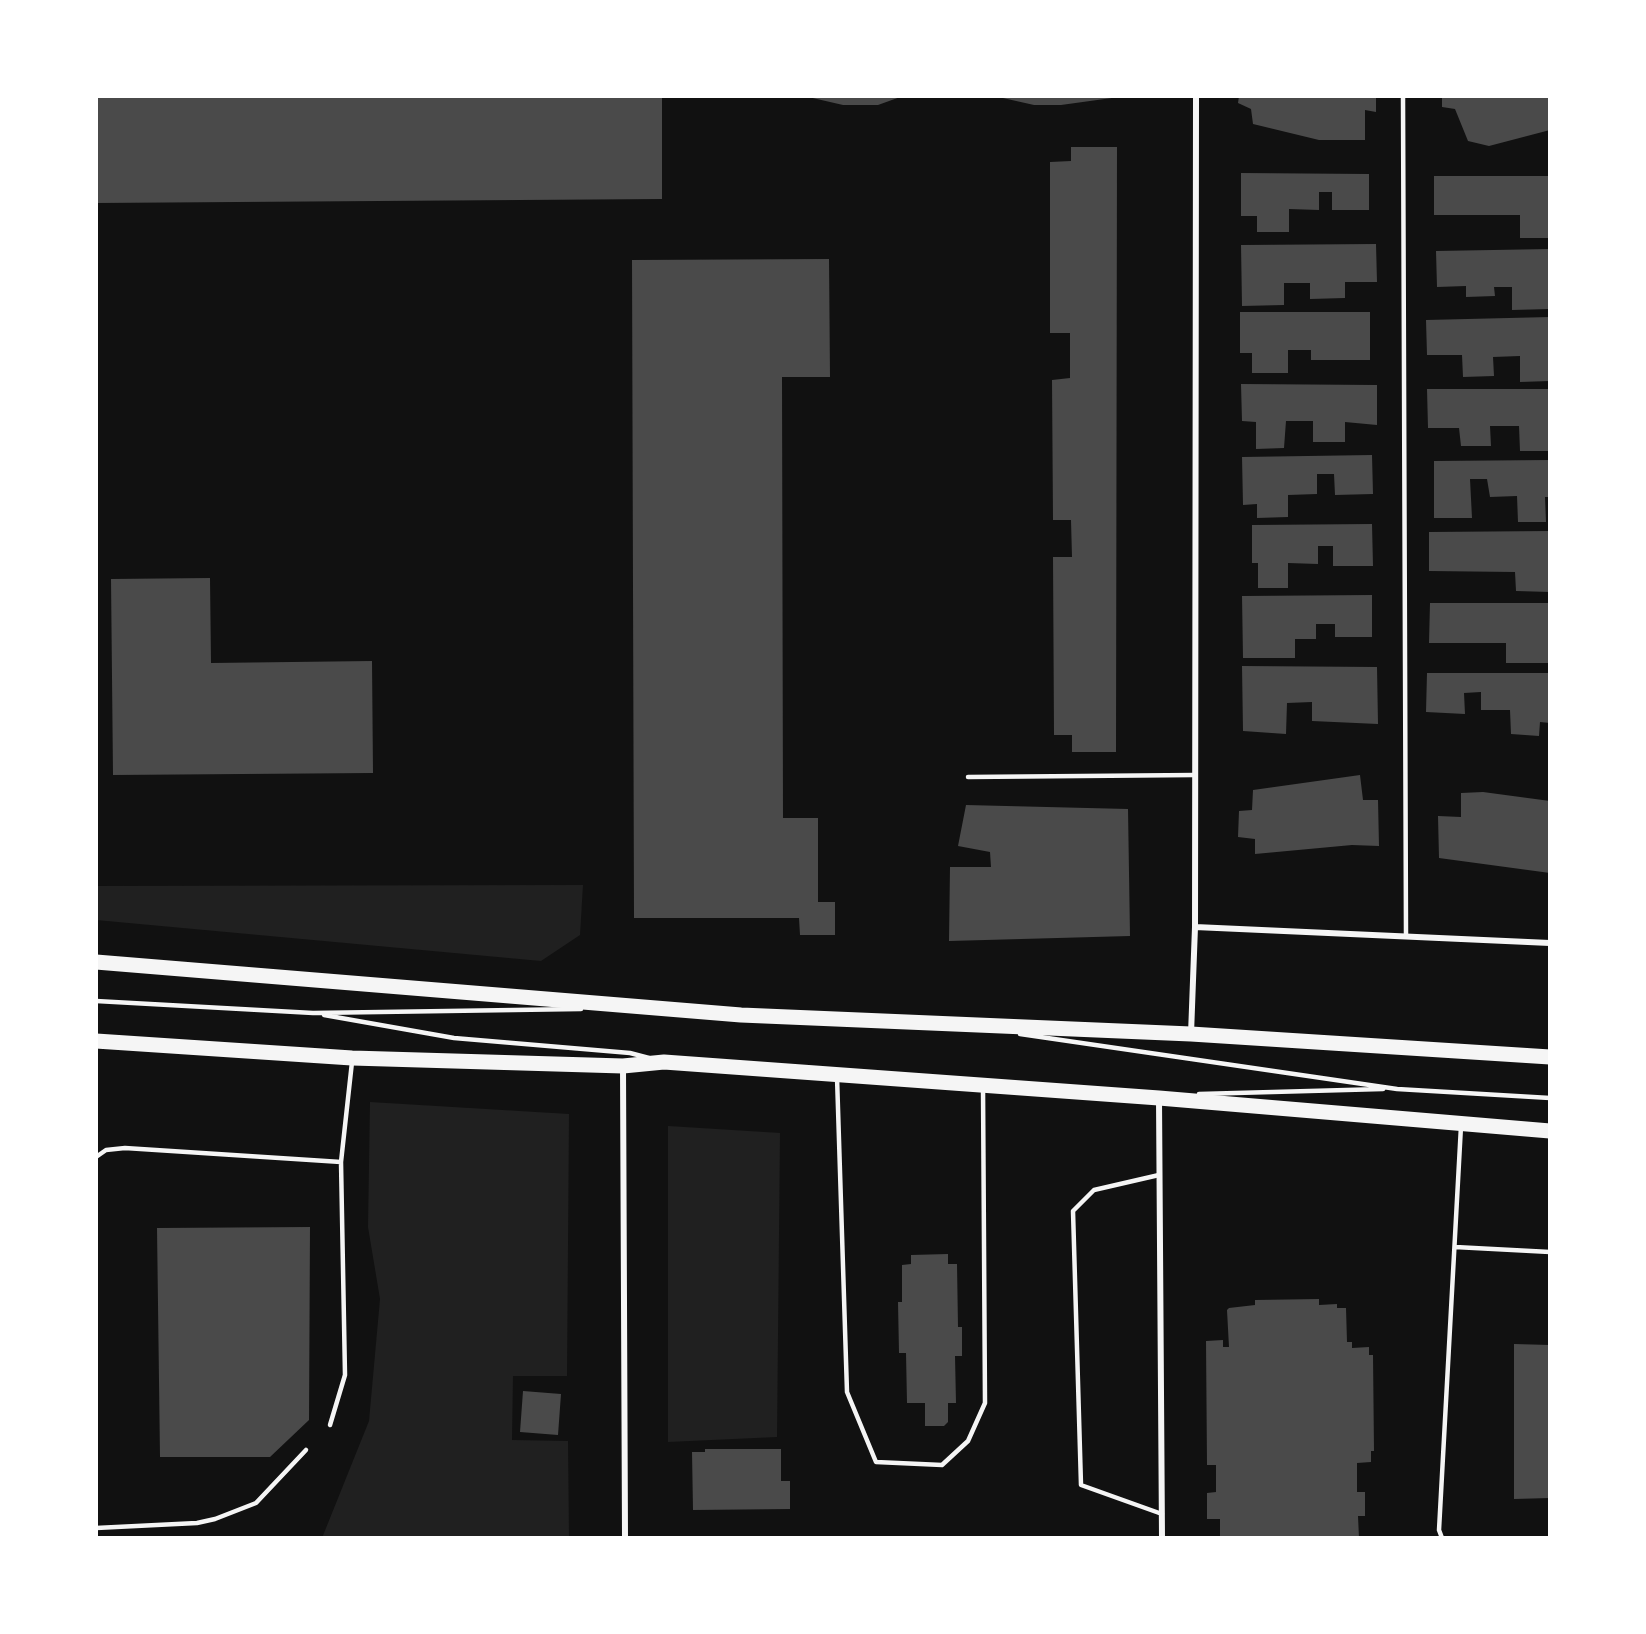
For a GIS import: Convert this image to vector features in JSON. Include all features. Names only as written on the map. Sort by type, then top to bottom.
[{"type":"main road","points":[[96,962],[741,1015],[1191,1034],[1550,1057]]},
{"type":"main road","points":[[96,1041],[352,1058],[623,1066],[664,1062],[1159,1098],[1550,1131]]},
{"type":"street","points":[[1191,1034],[1195,927],[1197,96]]},
{"type":"street","points":[[1195,927],[1550,942]]},
{"type":"street","points":[[623,1066],[625,1538]]},
{"type":"street","points":[[1159,1098],[1162,1538]]},
{"type":"lane","points":[[1403,96],[1406,936]]},
{"type":"lane","points":[[968,777],[1195,775]]},
{"type":"lane","points":[[96,1001],[313,1013],[659,1008]]},
{"type":"lane","points":[[313,1013],[454,1038],[630,1053],[664,1062]]},
{"type":"lane","points":[[956,1024],[1397,1089]]},
{"type":"lane","points":[[330,1425],[345,1375],[341,1162],[352,1058]]},
{"type":"lane","points":[[836,1075],[847,1392],[876,1462],[942,1465],[968,1441],[985,1403],[983,1085]]},
{"type":"lane","points":[[1131,1096],[1397,1089],[1550,1098]]},
{"type":"lane","points":[[1442,1538],[1439,1530],[1461,1124]]},
{"type":"lane","points":[[96,1157],[106,1150],[125,1148],[341,1162]]},
{"type":"lane","points":[[1159,1175],[1094,1190],[1073,1211],[1081,1485],[1162,1514]]},
{"type":"lane","points":[[1455,1247],[1550,1252]]},
{"type":"lane","points":[[96,1528],[197,1523],[256,1503],[306,1450]]},
{"type":"shaded area","points":[[583,885],[580,935],[541,961],[96,920],[96,886]]},
{"type":"shaded area","points":[[370,1102],[569,1114],[567,1376],[513,1376],[512,1440],[568,1441],[569,1538],[322,1538],[369,1421],[380,1299],[368,1227]]},
{"type":"shaded area","points":[[668,1126],[780,1133],[777,1437],[668,1442]]},
{"type":"building","points":[[96,96],[662,96],[662,199],[96,203]]},
{"type":"building","points":[[804,96],[903,96],[878,105],[843,105]]},
{"type":"building","points":[[994,96],[1119,97],[1061,105],[1034,105]]},
{"type":"building","points":[[1239,96],[1376,96],[1376,112],[1365,110],[1365,140],[1319,140],[1253,124],[1251,109],[1238,103]]},
{"type":"building","points":[[1442,96],[1550,96],[1550,130],[1489,146],[1468,141],[1455,109],[1442,107]]},
{"type":"building","points":[[1071,147],[1117,147],[1116,752],[1072,752],[1072,735],[1054,735],[1053,557],[1072,557],[1071,520],[1053,520],[1052,380],[1070,378],[1070,333],[1050,333],[1050,162],[1071,161]]},
{"type":"building","points":[[1241,173],[1369,174],[1369,210],[1332,210],[1332,192],[1319,192],[1319,210],[1289,209],[1289,232],[1257,232],[1257,216],[1241,216]]},
{"type":"building","points":[[1434,176],[1550,176],[1550,238],[1520,238],[1520,215],[1434,215]]},
{"type":"building","points":[[1376,244],[1377,282],[1345,282],[1345,298],[1310,299],[1310,283],[1284,283],[1284,305],[1242,306],[1241,245]]},
{"type":"building","points":[[1550,249],[1550,309],[1512,310],[1512,287],[1494,287],[1495,296],[1466,297],[1466,286],[1437,287],[1436,251]]},
{"type":"building","points":[[829,259],[830,377],[782,377],[783,818],[818,818],[818,902],[835,902],[835,935],[800,935],[799,918],[634,918],[632,260]]},
{"type":"building","points":[[1240,312],[1370,312],[1370,360],[1311,360],[1311,350],[1288,350],[1288,373],[1252,373],[1252,353],[1240,353]]},
{"type":"building","points":[[1550,317],[1550,381],[1520,382],[1520,356],[1493,357],[1494,376],[1463,377],[1462,355],[1427,355],[1426,320]]},
{"type":"building","points":[[1241,384],[1377,385],[1377,425],[1345,422],[1345,442],[1313,442],[1313,421],[1286,421],[1284,448],[1256,449],[1256,422],[1242,421]]},
{"type":"building","points":[[1427,389],[1550,389],[1550,451],[1520,451],[1519,426],[1490,426],[1491,446],[1461,446],[1459,428],[1428,428]]},
{"type":"building","points":[[1372,455],[1373,494],[1335,495],[1334,474],[1317,474],[1317,494],[1288,495],[1288,517],[1257,518],[1257,504],[1243,505],[1242,457]]},
{"type":"building","points":[[1550,460],[1550,497],[1545,497],[1546,522],[1518,522],[1517,496],[1490,497],[1487,479],[1470,479],[1472,518],[1434,518],[1434,461]]},
{"type":"building","points":[[1372,524],[1373,566],[1333,566],[1333,546],[1318,546],[1318,564],[1288,563],[1288,588],[1258,588],[1258,563],[1252,563],[1252,525]]},
{"type":"building","points":[[1550,531],[1550,592],[1516,591],[1515,572],[1429,571],[1429,532]]},
{"type":"building","points":[[210,578],[211,663],[372,661],[373,773],[113,775],[111,579]]},
{"type":"building","points":[[1372,595],[1372,637],[1335,637],[1335,624],[1316,624],[1316,639],[1295,639],[1295,658],[1243,658],[1242,596]]},
{"type":"building","points":[[1430,603],[1550,603],[1550,663],[1506,663],[1506,643],[1429,643]]},
{"type":"building","points":[[1242,666],[1377,667],[1378,724],[1312,721],[1312,702],[1287,703],[1286,734],[1243,731]]},
{"type":"building","points":[[1427,673],[1550,673],[1550,723],[1540,722],[1539,736],[1511,734],[1510,710],[1481,710],[1481,692],[1464,693],[1465,714],[1426,712]]},
{"type":"building","points":[[1360,775],[1363,800],[1378,800],[1379,846],[1352,845],[1255,854],[1255,839],[1238,837],[1239,811],[1252,810],[1253,790]]},
{"type":"building","points":[[1483,792],[1550,801],[1550,873],[1439,858],[1438,816],[1461,817],[1461,793]]},
{"type":"building","points":[[966,805],[1128,809],[1130,936],[949,941],[950,867],[991,867],[990,852],[958,846]]},
{"type":"building","points":[[310,1227],[309,1420],[270,1457],[160,1457],[157,1228]]},
{"type":"building","points":[[948,1254],[948,1264],[957,1264],[958,1327],[962,1327],[962,1356],[955,1356],[956,1403],[948,1403],[948,1422],[944,1426],[925,1426],[925,1403],[907,1403],[906,1353],[899,1353],[898,1302],[902,1302],[902,1265],[911,1264],[911,1255]]},
{"type":"building","points":[[1319,1299],[1319,1305],[1337,1304],[1337,1308],[1346,1308],[1347,1342],[1352,1342],[1352,1348],[1369,1347],[1369,1355],[1373,1355],[1374,1451],[1371,1451],[1371,1462],[1357,1463],[1357,1492],[1365,1492],[1365,1516],[1358,1516],[1359,1538],[1220,1538],[1220,1519],[1207,1519],[1207,1493],[1216,1492],[1216,1465],[1207,1465],[1206,1341],[1223,1340],[1223,1347],[1229,1347],[1227,1310],[1229,1308],[1255,1305],[1255,1300]]},
{"type":"building","points":[[1514,1344],[1550,1345],[1550,1498],[1514,1499]]},
{"type":"building","points":[[523,1391],[561,1394],[558,1435],[520,1432]]},
{"type":"building","points":[[705,1449],[781,1449],[781,1481],[790,1481],[790,1509],[693,1510],[692,1452],[705,1452]]}]
